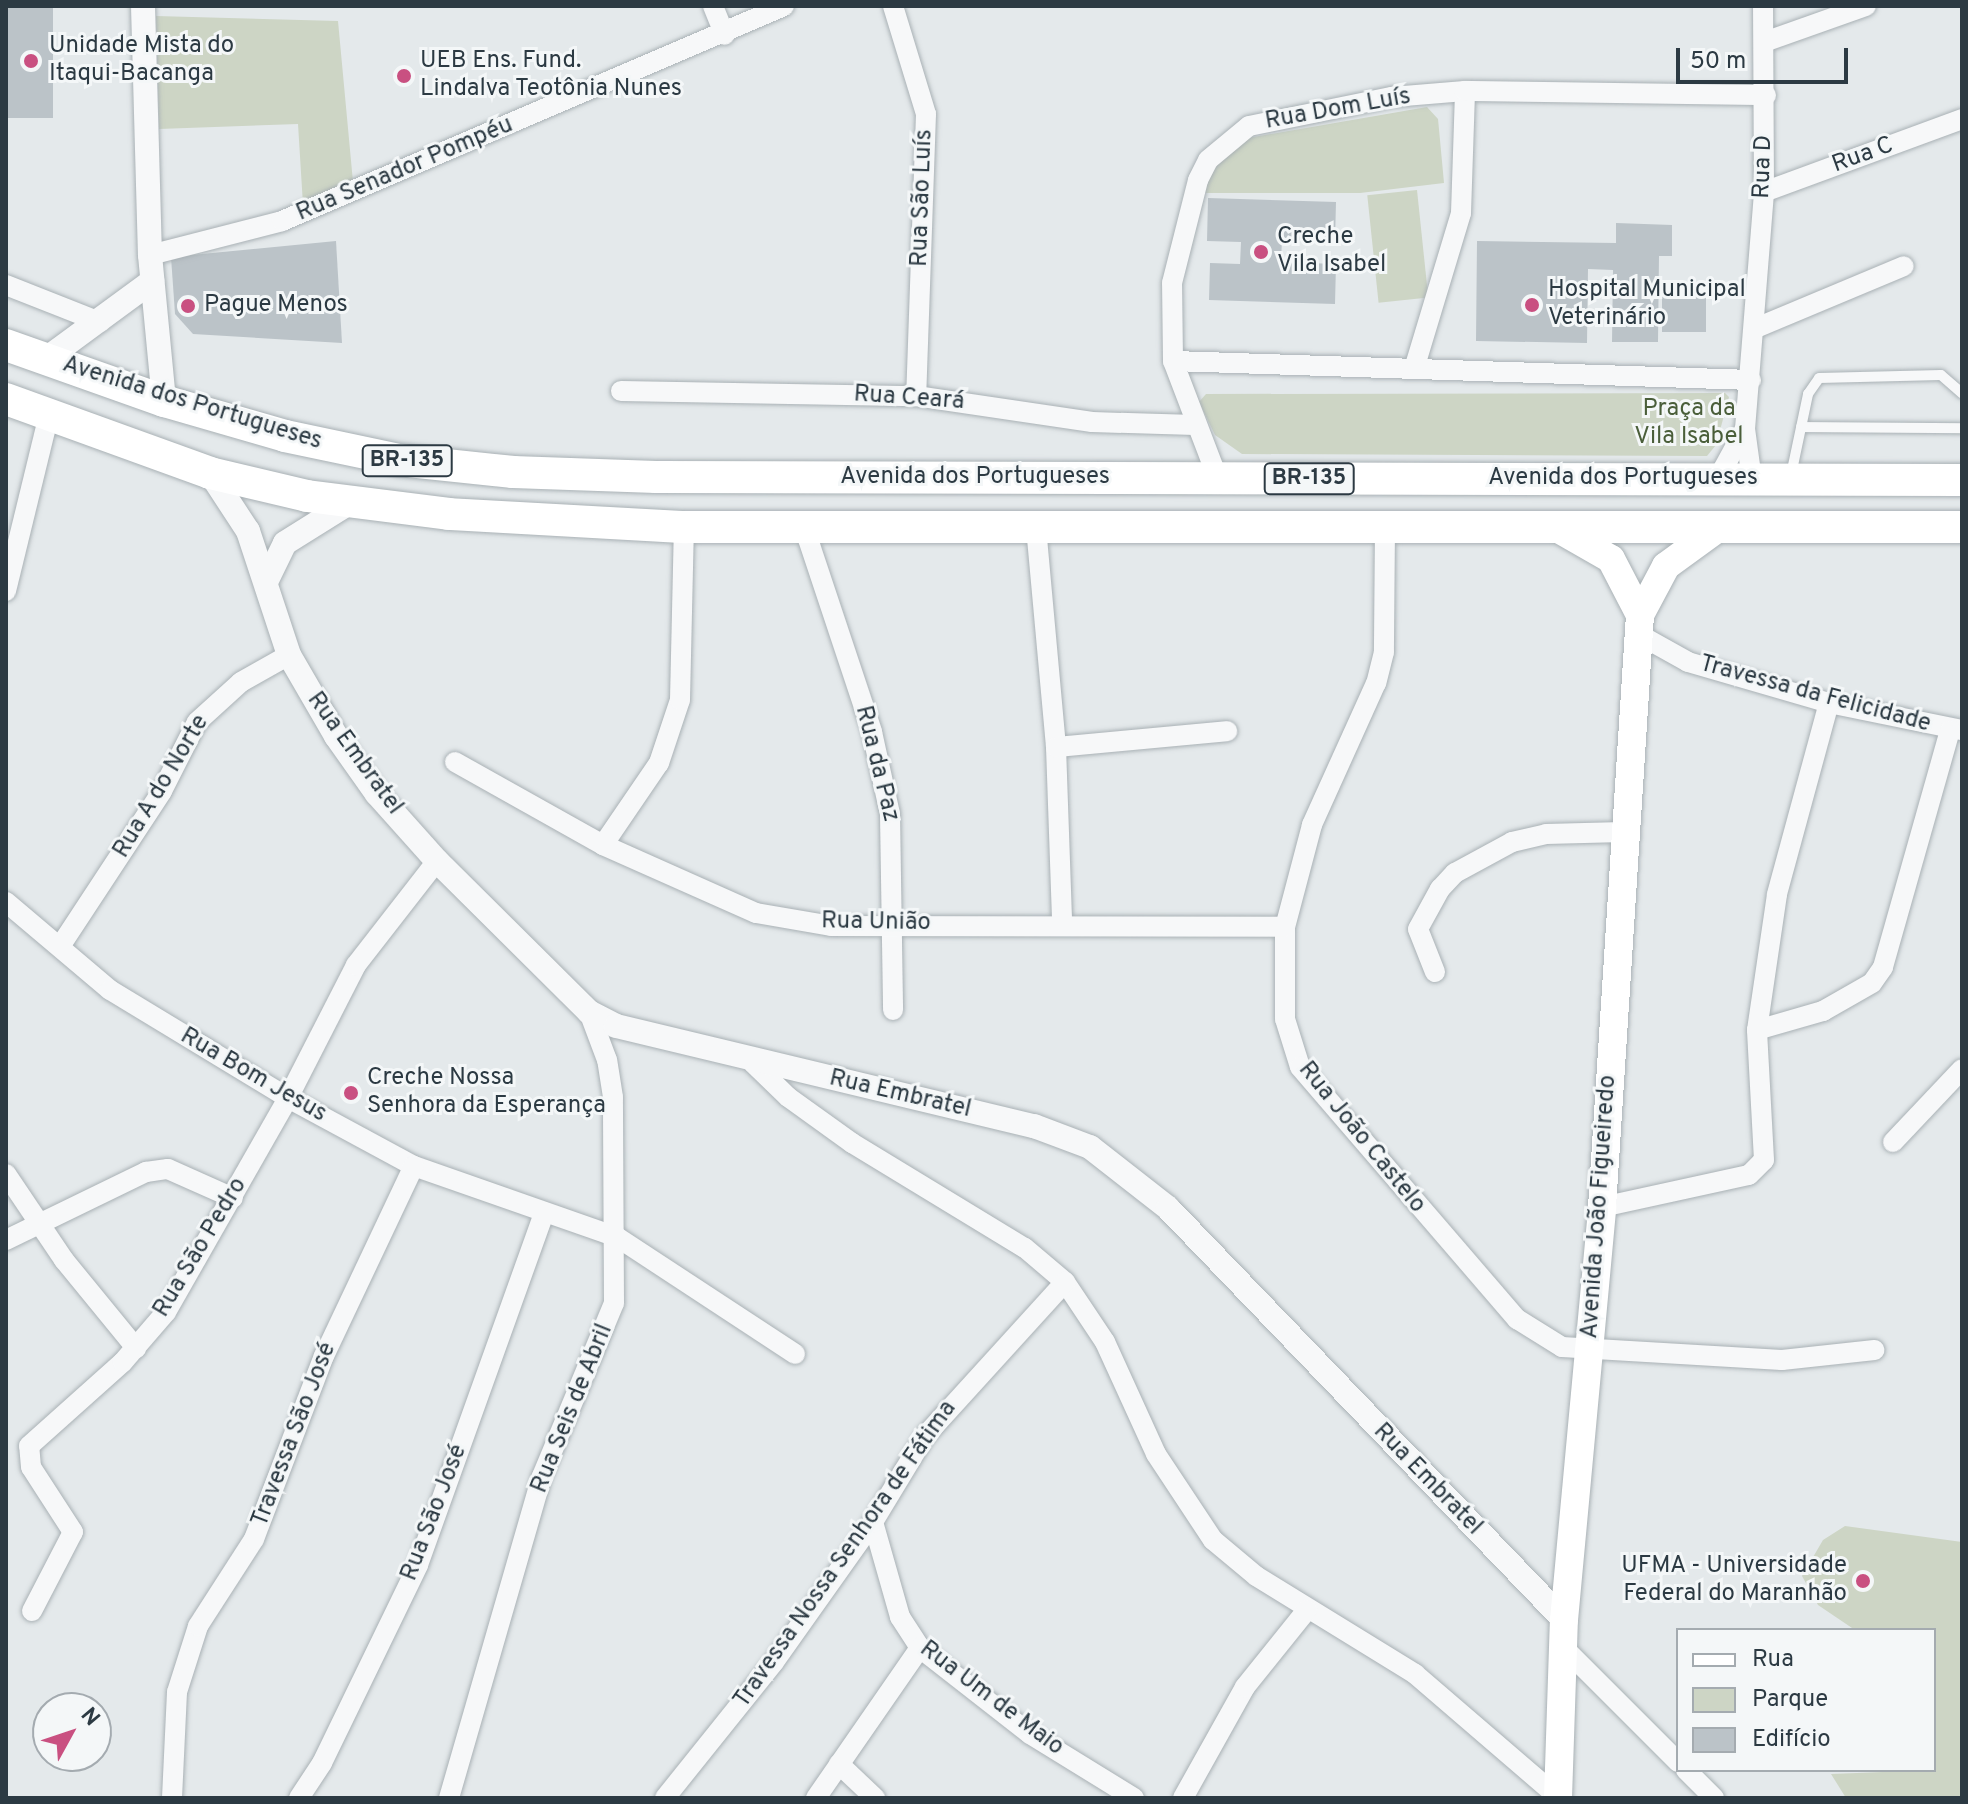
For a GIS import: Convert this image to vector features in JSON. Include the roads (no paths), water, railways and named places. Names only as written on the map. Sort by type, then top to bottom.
[{"type":"highway","name":"Avenida dos Portugueses","points":[[6,345],[164,401],[327,446],[513,472],[1218,479],[1962,480]]},
{"type":"highway","name":"Avenida dos Portugueses","points":[[6,399],[210,473],[349,503],[684,527],[1962,527]]},
{"type":"highway","points":[[899,527],[890,501],[907,490],[1051,493],[1112,478]]},
{"type":"main road","name":"Avenida João Figueiredo","points":[[1558,1798],[1564,1634],[1602,1207],[1623,832],[1639,624],[1666,566],[1721,526]]},
{"type":"main road","points":[[1555,527],[1611,559],[1639,624]]},
{"type":"street","points":[[143,6],[150,255],[164,401]]},
{"type":"street","points":[[713,6],[725,35]]},
{"type":"street","name":"Rua Senador Pompéu","points":[[150,255],[282,221],[725,35],[784,6]]},
{"type":"street","name":"Rua São Luís","points":[[893,6],[926,114],[916,396]]},
{"type":"street","name":"Rua D","points":[[1752,480],[1745,429],[1756,328],[1764,192],[1767,41],[1763,6]]},
{"type":"street","points":[[1767,41],[1866,6]]},
{"type":"street","points":[[1414,369],[1461,213],[1465,91]]},
{"type":"street","name":"Rua Dom Luís","points":[[1218,479],[1173,361],[1172,283],[1198,180],[1227,141],[1249,126],[1392,97],[1465,91],[1766,95]]},
{"type":"street","name":"Rua C","points":[[1764,192],[1962,119]]},
{"type":"street","points":[[1756,328],[1904,266]]},
{"type":"street","points":[[46,359],[152,281]]},
{"type":"street","points":[[6,285],[100,322]]},
{"type":"street","points":[[1173,361],[1751,380]]},
{"type":"street","name":"Rua Ceará","points":[[621,391],[916,396],[1092,422],[1195,425]]},
{"type":"street","points":[[6,591],[49,415]]},
{"type":"street","name":"Rua D","points":[[1717,480],[1745,429]]},
{"type":"street","name":"Rua Embratel","points":[[210,473],[248,531],[289,655],[377,794],[437,861],[589,1012],[616,1026],[753,1063],[910,1095],[1034,1126],[1090,1147],[1168,1208],[1564,1634],[1676,1760]]},
{"type":"street","points":[[266,582],[285,543],[349,503]]},
{"type":"street","points":[[603,845],[659,763],[680,700],[684,527]]},
{"type":"street","name":"Rua da Paz","points":[[804,527],[872,732],[890,814],[893,1010]]},
{"type":"street","points":[[1036,527],[1056,747],[1062,923]]},
{"type":"street","name":"Rua João Castelo","points":[[1385,527],[1384,652],[1376,683],[1312,825],[1285,927],[1285,1019],[1300,1067],[1517,1319],[1562,1347],[1590,1352],[1782,1360],[1874,1350]]},
{"type":"street","name":"Travessa da Felicidade","points":[[1639,624],[1688,662],[1829,703],[1956,730]]},
{"type":"street","name":"Rua A do Norte","points":[[61,945],[162,791],[197,722],[241,682],[289,655]]},
{"type":"street","points":[[1602,1207],[1759,1169],[1765,1148],[1757,1030],[1777,894],[1829,703]]},
{"type":"street","points":[[1757,1030],[1823,1011],[1872,983],[1883,967],[1956,730]]},
{"type":"street","points":[[1056,747],[1227,731]]},
{"type":"street","name":"Rua União","points":[[455,762],[603,845],[756,913],[831,926],[1062,923],[1285,927]]},
{"type":"street","points":[[1435,972],[1418,929],[1440,889],[1455,873],[1512,842],[1546,834],[1623,832]]},
{"type":"street","name":"Rua São Pedro","points":[[32,1611],[73,1532],[31,1467],[29,1446],[136,1348],[187,1280],[288,1098],[356,965],[437,861]]},
{"type":"street","name":"Rua Bom Jesus","points":[[6,902],[61,945],[110,990],[288,1098],[414,1166],[543,1215],[617,1237],[795,1354]]},
{"type":"street","name":"Rua Seis de Abril","points":[[449,1798],[542,1476],[609,1327],[617,1237],[613,1097],[607,1060],[589,1012]]},
{"type":"street","points":[[753,1063],[788,1097],[852,1143],[1025,1248],[1065,1282],[1105,1342],[1156,1454],[1200,1523],[1256,1576],[1415,1674],[1558,1798]]},
{"type":"street","points":[[1893,1142],[1962,1069]]},
{"type":"street","name":"Travessa São José","points":[[172,1798],[177,1692],[198,1626],[254,1539],[324,1356],[414,1166]]},
{"type":"street","points":[[6,1240],[38,1221],[146,1172],[168,1169],[233,1198]]},
{"type":"street","points":[[6,1174],[38,1221],[136,1348]]},
{"type":"street","name":"Rua São José","points":[[299,1798],[322,1763],[418,1565],[543,1215]]},
{"type":"street","name":"Travessa Nossa Senhora de Fátima","points":[[665,1798],[774,1662],[873,1522],[925,1436],[1065,1282]]},
{"type":"street","name":"Rua Um de Maio","points":[[873,1522],[900,1617],[920,1648],[1030,1734],[1134,1798]]},
{"type":"street","points":[[1183,1798],[1245,1687],[1307,1610]]},
{"type":"street","points":[[816,1798],[920,1648]]},
{"type":"street","points":[[839,1764],[875,1798]]},
{"type":"street","points":[[1688,1772],[1714,1798]]},
{"type":"lane","points":[[1790,480],[1812,385],[1826,375],[1941,375],[1962,393]]},
{"type":"lane","points":[[1801,427],[1962,428]]},
{"type":"place","name":"Unidade Mista do Itaqui-Bacanga","points":[[31,61]]},
{"type":"place","name":"UEB Ens. Fund. Lindalva Teotônia Nunes","points":[[404,76]]},
{"type":"place","name":"Creche Vila Isabel","points":[[1261,252]]},
{"type":"place","name":"Hospital Municipal Veterinário","points":[[1532,305]]},
{"type":"place","name":"Pague Menos","points":[[188,306]]},
{"type":"place","name":"Creche Nossa Senhora da Esperança","points":[[351,1093]]},
{"type":"place","name":"UFMA - Universidade Federal do Maranhão","points":[[1863,1581]]},
{"type":"park label","name":"Praça da Vila Isabel","points":[[1689,424]]}]
